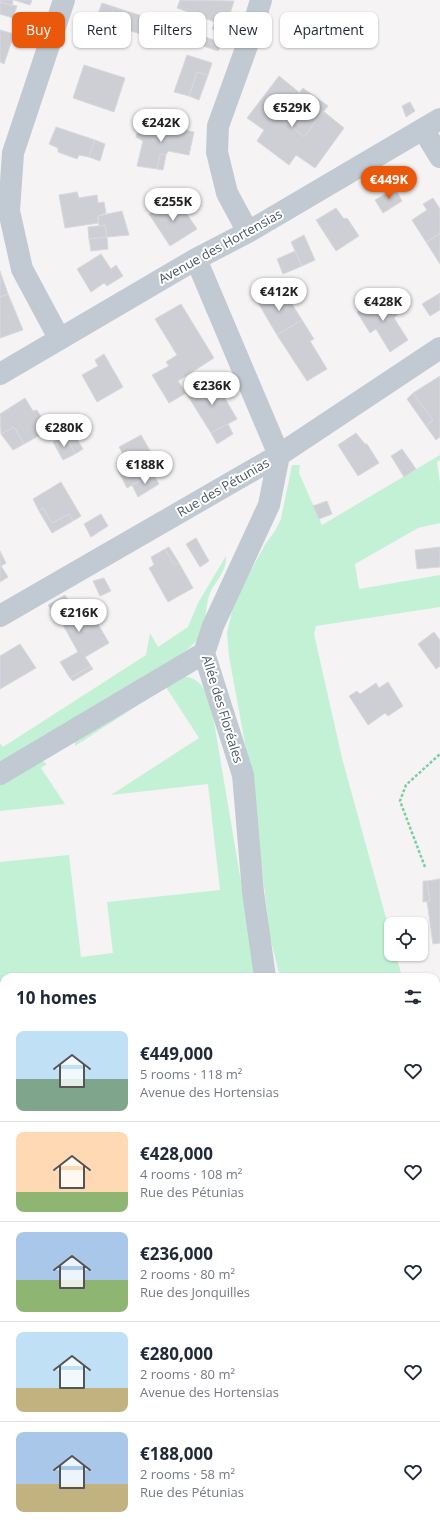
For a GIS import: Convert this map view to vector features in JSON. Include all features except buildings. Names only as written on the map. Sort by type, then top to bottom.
[{"type":"street","points":[[59,338],[22,269],[4,212],[13,153],[64,0]]},
{"type":"street","points":[[248,232],[227,194],[217,152],[218,126],[261,0]]},
{"type":"street","points":[[432,124],[440,157]]},
{"type":"street","name":"Avenue des Hortensias","points":[[0,374],[59,338],[196,259],[248,232],[432,124]]},
{"type":"street","points":[[196,259],[280,454]]},
{"type":"street","name":"Rue des Pétunias","points":[[0,616],[280,454],[440,348]]},
{"type":"street","name":"Allée des Floréales","points":[[264,973],[253,892],[243,775],[204,652],[212,626],[269,505],[280,454]]},
{"type":"street","points":[[0,774],[204,652]]},
{"type":"path","points":[[425,867],[400,801],[406,784],[440,754]]},
{"type":"green space","points":[[440,455],[440,460],[437,462],[440,483],[440,523],[418,528],[355,564],[359,589],[440,575],[440,607],[316,626],[314,634],[342,758],[386,917],[384,917],[384,961],[398,961],[401,973],[279,973],[270,937],[252,782],[229,656],[227,633],[237,596],[281,519],[292,465],[300,465],[299,473],[322,525]]},
{"type":"green space","points":[[226,556],[223,571],[212,588],[208,598],[203,628],[199,637],[192,646],[180,655],[0,762],[0,743],[3,747],[146,655],[150,633],[158,647],[188,627],[198,603]]},
{"type":"green space","points":[[175,676],[192,678],[203,687],[210,698],[256,973],[0,973],[0,862],[69,855],[81,957],[113,953],[107,902],[220,890],[208,784],[111,795],[199,738],[166,687],[75,746],[75,741]]},
{"type":"green space","points":[[41,760],[47,764],[41,768],[65,804],[0,811],[0,781]]}]
